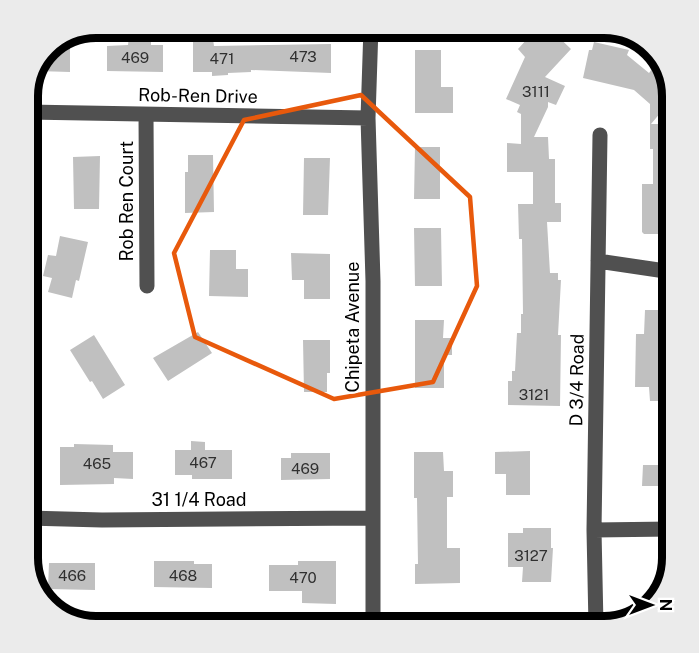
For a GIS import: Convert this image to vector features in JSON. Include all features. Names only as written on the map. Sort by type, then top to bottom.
[{"type":"street","name":"Chipeta Avenue","points":[[371,38],[368,118],[372,281],[373,615]]},
{"type":"street","name":"Rob-Ren Drive","points":[[38,112],[368,118]]},
{"type":"street","name":"Rob Ren Court","points":[[146,115],[147,286]]},
{"type":"street","name":"D 3/4 Road","points":[[596,615],[594,530],[600,135]]},
{"type":"street","points":[[598,261],[661,270]]},
{"type":"street","name":"31 1/4 Road","points":[[38,518],[114,520],[372,518]]},
{"type":"street","points":[[594,530],[662,530]]},
{"type":"highlighted area","points":[[361,95],[470,197],[477,286],[433,382],[334,399],[195,337],[174,253],[244,120]]},
{"type":"building","points":[[129,38],[151,38],[151,45],[163,45],[163,72],[107,71],[107,46],[128,45]]},
{"type":"building","points":[[528,38],[560,38],[571,49],[545,77],[565,86],[556,105],[548,102],[548,107],[534,137],[548,137],[549,159],[555,159],[555,203],[561,203],[561,222],[547,222],[550,273],[558,273],[558,280],[561,280],[558,335],[561,335],[560,406],[508,405],[508,381],[512,381],[512,371],[515,371],[517,333],[521,333],[521,314],[523,314],[522,239],[519,239],[518,204],[533,204],[533,172],[507,172],[507,143],[521,144],[521,114],[517,112],[520,105],[506,99],[525,57],[518,49]]},
{"type":"building","points":[[213,39],[214,46],[331,44],[331,73],[251,70],[251,72],[212,76],[212,72],[193,72],[193,40]]},
{"type":"building","points":[[594,42],[629,50],[627,55],[649,73],[654,67],[657,73],[661,92],[661,112],[651,124],[661,124],[661,234],[642,232],[642,184],[653,184],[650,104],[634,90],[583,78],[589,50],[592,50]]},
{"type":"building","points":[[70,44],[70,72],[43,71],[49,60]]},
{"type":"building","points":[[415,50],[441,50],[441,87],[453,87],[453,113],[415,113]]},
{"type":"building","points":[[415,147],[440,147],[440,199],[414,199]]},
{"type":"building","points":[[188,155],[213,155],[214,212],[185,213],[185,172],[188,172]]},
{"type":"building","points":[[100,156],[99,209],[74,209],[73,157]]},
{"type":"building","points":[[304,158],[330,158],[328,215],[303,215]]},
{"type":"building","points":[[414,228],[441,228],[442,286],[415,286]]},
{"type":"building","points":[[60,236],[88,242],[79,281],[76,280],[72,298],[48,292],[52,278],[43,276],[48,255],[56,256]]},
{"type":"building","points":[[210,250],[236,250],[236,269],[248,269],[248,297],[209,296]]},
{"type":"building","points":[[291,253],[330,254],[330,299],[304,299],[304,280],[292,280]]},
{"type":"building","points":[[645,310],[661,310],[662,401],[650,401],[649,387],[635,387],[636,334],[644,334]]},
{"type":"building","points":[[415,320],[444,320],[443,338],[452,338],[452,355],[444,355],[444,388],[415,388]]},
{"type":"building","points":[[198,332],[212,353],[168,381],[153,358]]},
{"type":"building","points":[[94,335],[125,385],[103,399],[70,350]]},
{"type":"building","points":[[303,340],[330,340],[330,373],[327,373],[327,392],[304,392]]},
{"type":"building","points":[[191,441],[205,442],[205,450],[232,450],[232,479],[192,479],[192,475],[175,475],[175,450],[191,450]]},
{"type":"building","points":[[74,444],[113,445],[113,452],[133,452],[133,479],[114,478],[114,484],[60,485],[60,447],[74,447]]},
{"type":"building","points":[[530,451],[530,495],[506,495],[506,474],[495,474],[495,452]]},
{"type":"building","points":[[414,452],[443,452],[444,471],[453,471],[453,497],[447,497],[447,548],[460,548],[460,583],[415,584],[415,564],[418,564]]},
{"type":"building","points":[[291,453],[330,453],[330,479],[281,480],[281,458],[291,458]]},
{"type":"building","points":[[643,465],[662,465],[662,486],[642,486]]},
{"type":"building","points":[[523,528],[551,528],[551,548],[553,548],[551,582],[522,582],[523,567],[508,567],[508,533],[523,533]]},
{"type":"building","points":[[154,561],[194,561],[194,564],[212,564],[212,588],[154,587]]},
{"type":"building","points":[[298,561],[336,561],[336,604],[302,603],[302,591],[269,591],[269,565],[298,565]]},
{"type":"building","points":[[49,563],[95,563],[95,590],[48,589]]}]
